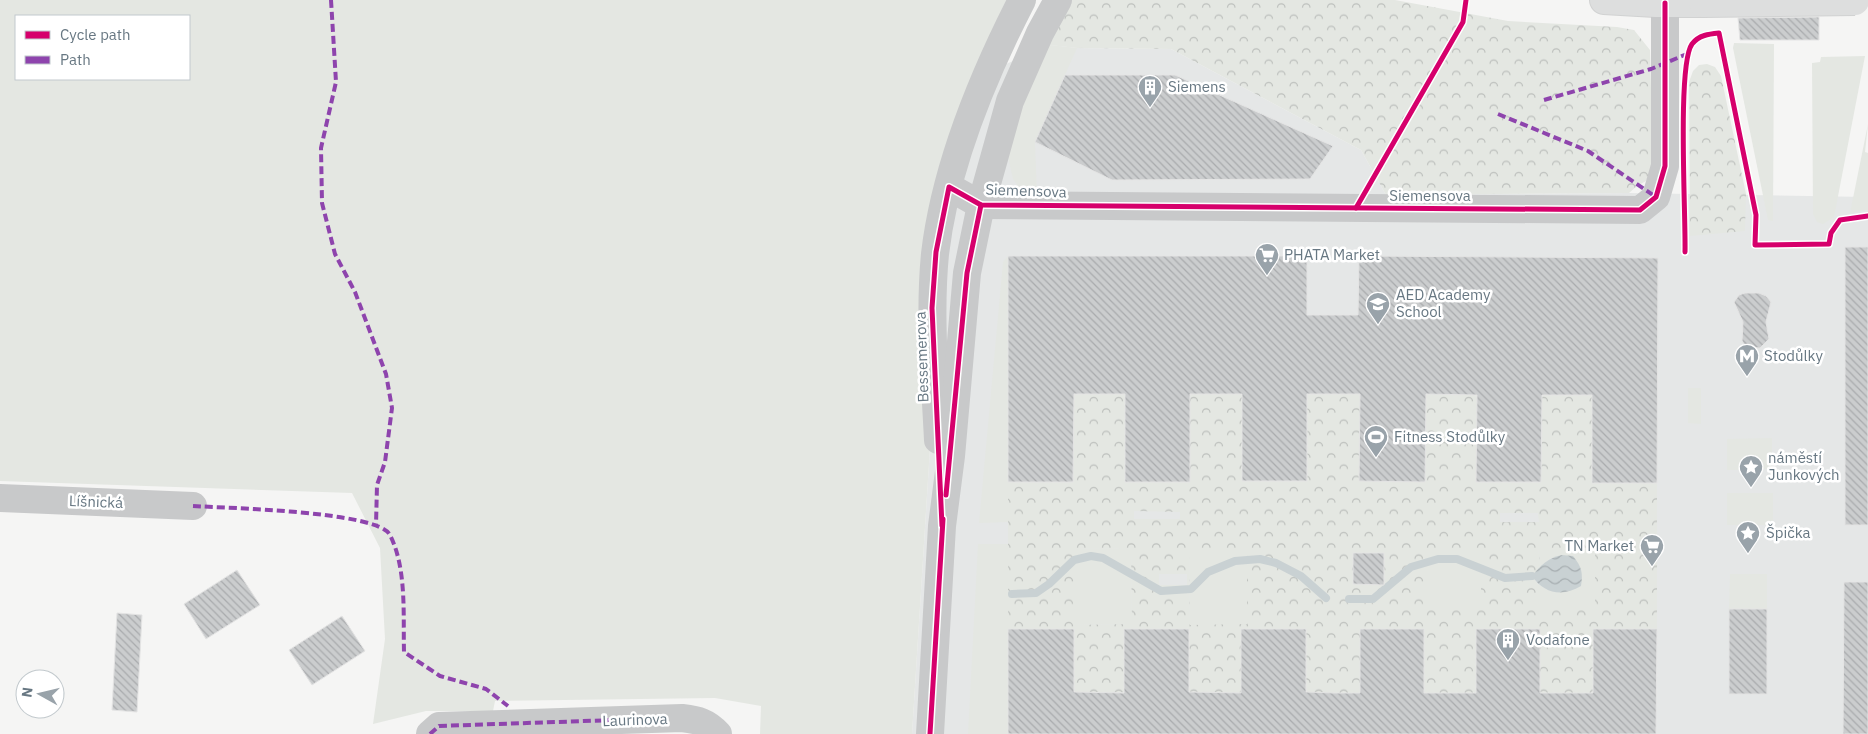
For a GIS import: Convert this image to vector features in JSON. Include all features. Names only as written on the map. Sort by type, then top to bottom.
[{"type":"main road","points":[[1604,0],[1665,3],[1862,1]]},
{"type":"street","name":"Bessemerova","points":[[942,526],[932,308],[936,252],[949,188],[966,128],[991,65],[1022,0]]},
{"type":"street","name":"Bessemerova","points":[[930,734],[942,526],[952,456],[967,273],[982,204],[1010,101],[1040,33],[1058,0]]},
{"type":"street","name":"Siemensova","points":[[949,188],[982,204],[1640,210],[1656,197],[1665,166],[1665,3]]},
{"type":"street","name":"Líšnická","points":[[0,498],[193,506]]},
{"type":"street","name":"Laurinova","points":[[430,734],[439,726],[508,729],[682,718],[698,720],[710,726],[718,734]]},
{"type":"shaded area","points":[[1049,45],[1077,48],[1171,49],[1361,150],[1386,195],[1629,193],[1868,197],[1868,734],[912,734],[930,448],[926,397],[972,79]]},
{"type":"green space","points":[[0,0],[1010,0],[955,129],[930,448],[912,734],[760,734],[761,706],[715,698],[495,701],[493,711],[426,711],[373,724],[385,639],[380,548],[352,493],[0,481]]},
{"type":"green space","points":[[1071,0],[1395,0],[1508,21],[1617,27],[1634,30],[1650,50],[1653,166],[1646,181],[1629,193],[1386,195],[1361,150],[1171,49],[1077,48],[1049,45]]},
{"type":"green space","points":[[1734,43],[1774,44],[1773,221],[1768,220],[1733,48]]},
{"type":"green space","points":[[1049,45],[1077,48],[1035,142],[1037,196],[1021,190],[1013,179],[1008,157],[1022,108]]},
{"type":"green space","points":[[1865,56],[1834,217],[1823,224],[1817,222],[1813,214],[1812,63],[1820,62],[1821,57]]},
{"type":"green space","points":[[1707,64],[1715,67],[1721,76],[1746,194],[1745,231],[1690,236],[1689,82],[1693,71],[1699,65]]},
{"type":"green space","points":[[1868,124],[1865,152],[1868,153],[1868,210],[1850,213]]},
{"type":"green space","points":[[1008,256],[1008,522],[979,523],[1003,262]]},
{"type":"green space","points":[[1688,388],[1701,388],[1701,424],[1688,423]]},
{"type":"green space","points":[[1074,394],[1125,394],[1125,482],[1190,481],[1190,394],[1242,394],[1242,481],[1306,481],[1307,394],[1360,394],[1360,481],[1425,482],[1426,394],[1477,395],[1477,482],[1541,482],[1542,395],[1592,395],[1657,483],[1657,629],[1593,629],[1593,693],[1540,693],[1540,629],[1476,629],[1476,693],[1424,693],[1424,629],[1360,629],[1360,693],[1074,692],[1074,629],[1008,629],[1008,482],[1073,482]],"holes":[[[1134,511],[1180,512],[1180,519],[1134,519]],[[1500,513],[1538,513],[1539,522],[1500,522]],[[1131,548],[1132,624],[1074,625],[1074,549]],[[1247,549],[1247,624],[1190,625],[1189,550]],[[1538,549],[1595,549],[1595,609],[1538,609],[1538,584],[1532,576],[1541,566]],[[1424,550],[1481,550],[1481,609],[1424,610]],[[1353,553],[1384,553],[1384,585],[1353,584]],[[1159,574],[1187,574],[1187,585],[1159,585]]]},
{"type":"green space","points":[[1772,438],[1772,469],[1727,470],[1727,439]]},
{"type":"green space","points":[[1727,493],[1773,493],[1773,525],[1727,525]]},
{"type":"green space","points":[[978,544],[1008,544],[1008,734],[968,734]]},
{"type":"green space","points":[[1131,548],[1132,624],[1074,625],[1074,549]]},
{"type":"green space","points":[[1189,549],[1247,549],[1247,625],[1190,625]]},
{"type":"green space","points":[[1424,549],[1482,549],[1481,610],[1424,610]]},
{"type":"green space","points":[[1538,549],[1596,549],[1596,609],[1538,609],[1538,584],[1547,590],[1552,557],[1541,566]]},
{"type":"green space","points":[[1730,574],[1767,574],[1767,609],[1729,609]]},
{"type":"water","points":[[1562,555],[1573,556],[1580,567],[1582,574],[1581,586],[1567,592],[1554,592],[1542,587],[1532,576],[1545,562]]},
{"type":"building","points":[[1819,17],[1819,40],[1740,40],[1738,18]]},
{"type":"building","name":"Siemens","points":[[1065,75],[1175,75],[1333,146],[1310,179],[1112,180],[1035,142]]},
{"type":"building","points":[[1845,247],[1868,247],[1868,525],[1845,525]]},
{"type":"building","points":[[1008,256],[1307,256],[1307,315],[1358,315],[1359,256],[1658,258],[1657,483],[1592,483],[1592,395],[1542,395],[1541,482],[1476,482],[1477,395],[1426,394],[1425,482],[1359,481],[1360,394],[1307,394],[1307,481],[1242,481],[1242,394],[1190,394],[1190,482],[1125,482],[1125,394],[1074,394],[1073,482],[1008,482]]},
{"type":"building","points":[[1759,293],[1766,296],[1771,302],[1766,322],[1769,339],[1760,348],[1746,347],[1742,341],[1743,322],[1734,302],[1739,295]]},
{"type":"building","points":[[1353,553],[1384,553],[1384,585],[1353,584]]},
{"type":"building","points":[[237,570],[260,605],[206,639],[184,604]]},
{"type":"building","points":[[1844,582],[1868,582],[1868,734],[1843,734]]},
{"type":"building","points":[[1729,609],[1767,609],[1767,694],[1729,694]]},
{"type":"building","points":[[117,613],[142,615],[137,712],[112,710]]},
{"type":"building","points":[[342,616],[365,651],[312,685],[289,650]]},
{"type":"building","points":[[1008,629],[1074,629],[1074,692],[1124,693],[1124,629],[1189,629],[1189,692],[1241,693],[1241,629],[1306,629],[1306,692],[1360,693],[1360,629],[1424,629],[1424,693],[1476,693],[1476,629],[1540,629],[1540,693],[1593,693],[1593,629],[1657,629],[1656,734],[1008,734]]},
{"type":"waterway","points":[[1012,594],[1036,593],[1049,584],[1074,560],[1091,556],[1103,558],[1161,591],[1191,589],[1208,572],[1235,561],[1260,559],[1276,563],[1301,576],[1326,598]]},
{"type":"waterway","points":[[1349,599],[1373,599],[1411,567],[1438,559],[1457,559],[1505,578],[1532,576]]},
{"type":"marked path","points":[[331,0],[336,82],[321,148],[322,203],[335,254],[355,292],[386,374],[392,408],[385,462],[377,485],[376,525]]},
{"type":"marked path","points":[[1544,100],[1651,69],[1687,54]]},
{"type":"marked path","points":[[1498,114],[1588,151],[1656,197]]},
{"type":"marked path","points":[[193,506],[299,512],[359,521],[379,527],[390,535],[399,562],[403,592],[404,652],[440,676],[486,689],[508,706]]},
{"type":"marked path","points":[[430,734],[439,726],[644,719]]},
{"type":"cycle path","points":[[1356,208],[1463,22],[1466,0]]},
{"type":"cycle path","points":[[942,526],[932,308],[936,252],[949,187],[981,205],[1640,210],[1656,197],[1665,166],[1665,3]]},
{"type":"cycle path","points":[[1685,252],[1683,110],[1687,58],[1692,44],[1701,37],[1708,35],[1719,33],[1756,215],[1755,245],[1829,244],[1831,233],[1840,220],[1868,216]]},
{"type":"cycle path","points":[[946,495],[967,273],[981,205]]},
{"type":"cycle path","points":[[930,734],[943,519]]},
{"type":"place","name":"Siemens","points":[[1150,108]]},
{"type":"place","name":"PHATA Market","points":[[1267,276]]},
{"type":"place","name":"AED Academy School","points":[[1378,325]]},
{"type":"place","name":"Stodůlky","points":[[1747,377]]},
{"type":"place","name":"Fitness Stodůlky","points":[[1376,458]]},
{"type":"place","name":"náměstí Junkových","points":[[1751,488]]},
{"type":"place","name":"Špička","points":[[1748,554]]},
{"type":"place","name":"TN Market","points":[[1652,567]]},
{"type":"place","name":"Vodafone","points":[[1508,661]]}]
